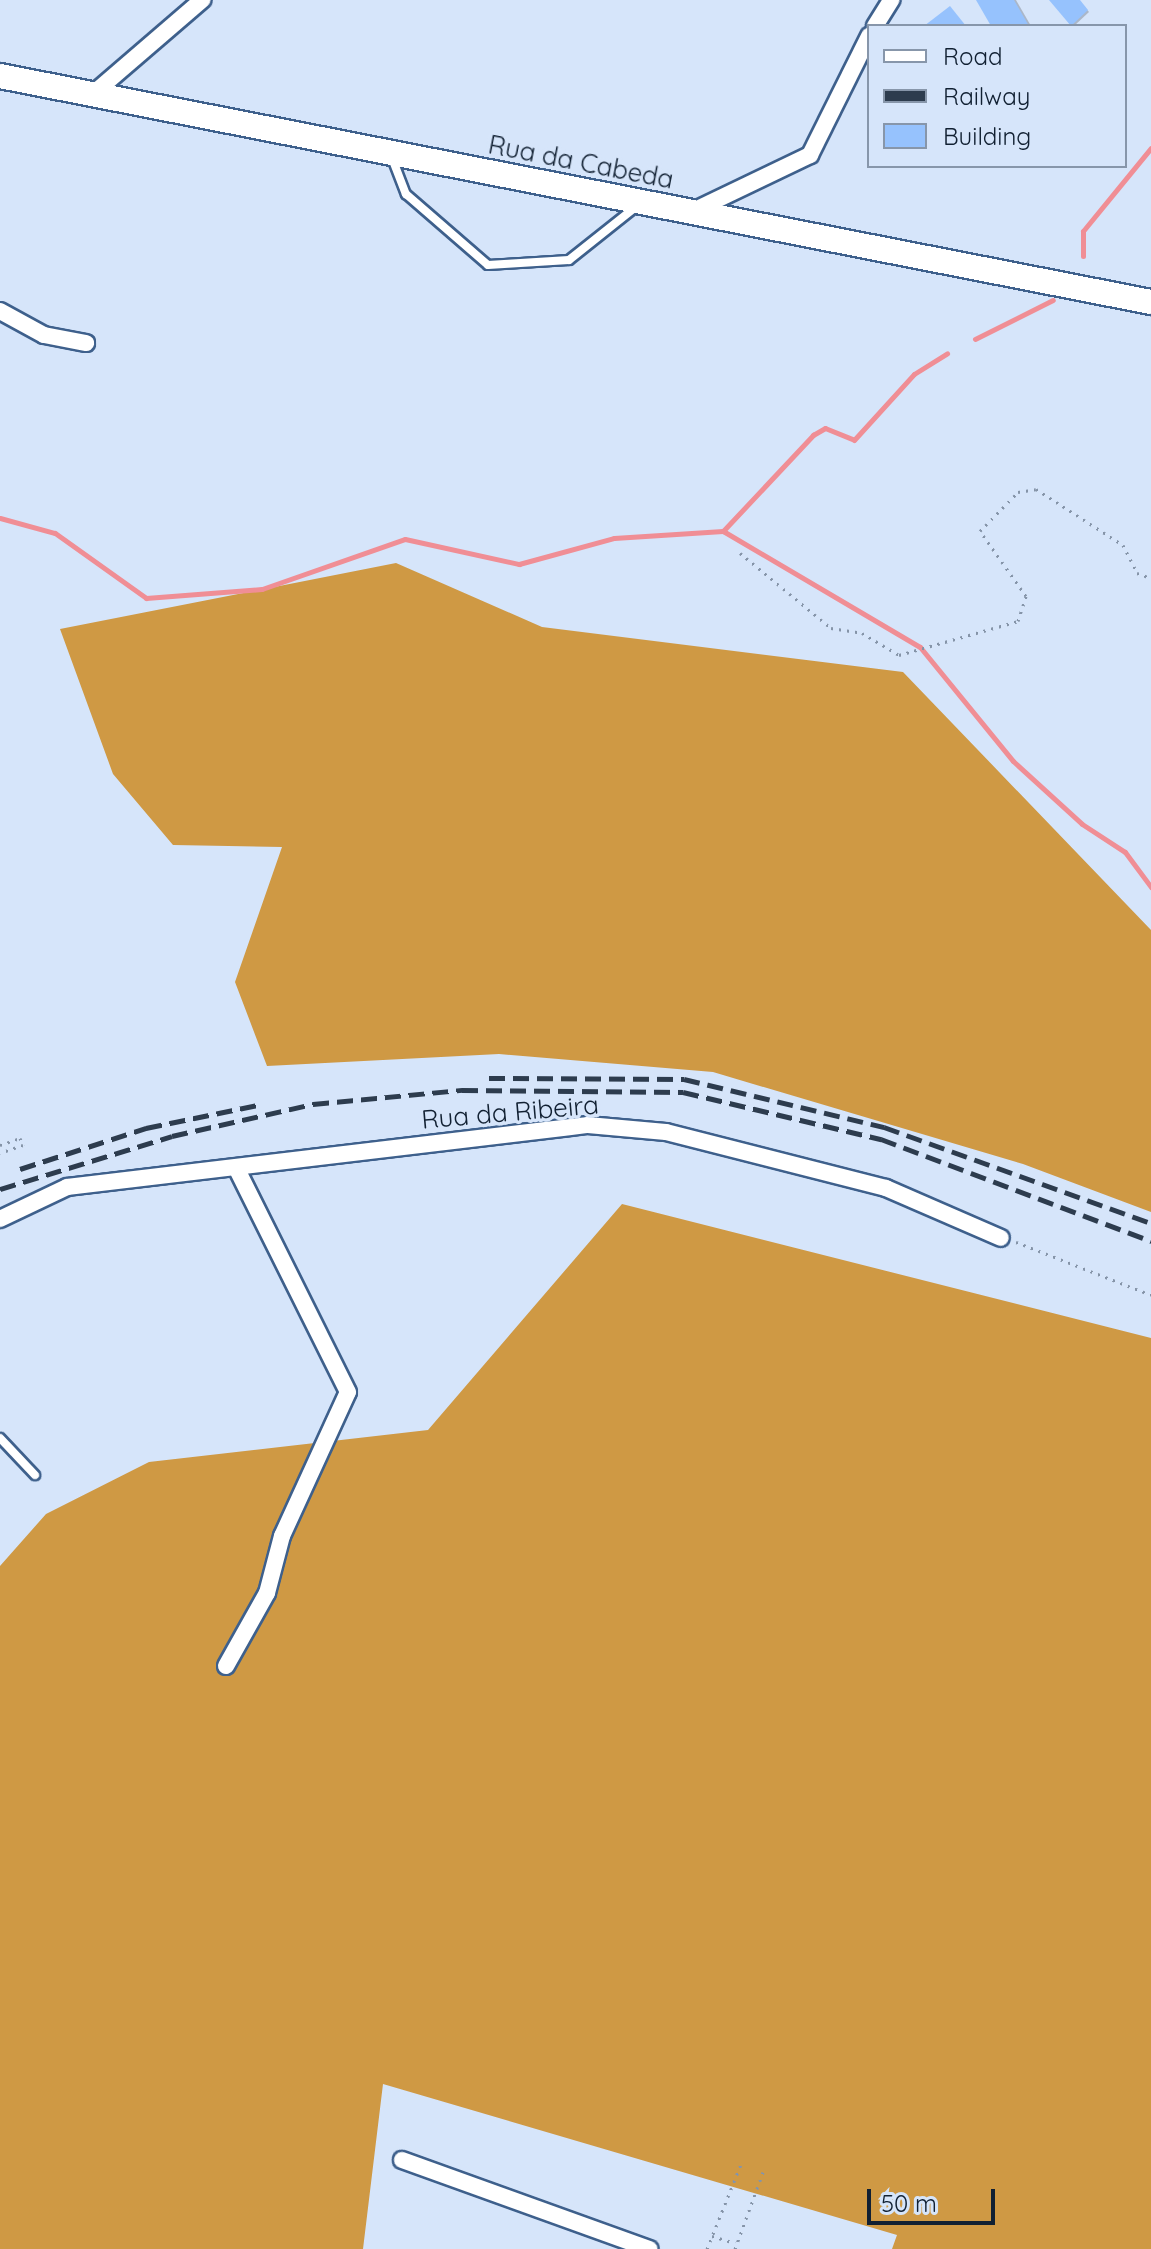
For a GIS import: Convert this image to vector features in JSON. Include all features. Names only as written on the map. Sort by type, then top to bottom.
[{"type":"main road","name":"Rua da Cabeda","points":[[0,76],[1151,302]]},
{"type":"street","points":[[94,93],[202,0]]},
{"type":"street","points":[[876,24],[891,0]]},
{"type":"street","points":[[689,213],[810,155],[867,40]]},
{"type":"street","points":[[0,311],[44,335],[86,343]]},
{"type":"street","name":"Rua da Ribeira","points":[[7,1215],[67,1187],[588,1125],[666,1132],[886,1188],[1001,1238]]},
{"type":"street","points":[[226,1666],[267,1593],[282,1536],[348,1392],[237,1169]]},
{"type":"street","points":[[402,2160],[649,2249]]},
{"type":"lane","points":[[392,153],[406,194],[488,265],[569,260],[641,203]]},
{"type":"lane","points":[[0,1438],[35,1475]]},
{"type":"path","points":[[740,553],[831,628],[916,654],[1018,621],[1026,596],[980,531],[1018,492],[1036,489],[1123,545],[1137,573],[1151,578]]},
{"type":"path","points":[[0,1145],[20,1138],[23,1145],[0,1153]]},
{"type":"path","points":[[1001,1238],[1151,1295]]},
{"type":"path","points":[[707,2249],[741,2164]]},
{"type":"path","points":[[735,2249],[763,2172]]},
{"type":"path","points":[[712,2236],[737,2243]]},
{"type":"shaded area","points":[[396,563],[542,627],[903,672],[1151,930],[1151,1212],[1023,1164],[713,1072],[499,1054],[267,1066],[235,982],[282,847],[173,845],[113,774],[60,629]]},
{"type":"shaded area","points":[[622,1204],[1151,1338],[1151,2249],[892,2249],[897,2235],[383,2084],[363,2249],[0,2249],[0,1566],[46,1514],[149,1462],[428,1430]]},
{"type":"building","points":[[976,0],[1014,0],[1028,24],[990,24]]},
{"type":"building","points":[[1049,0],[1080,0],[1088,10],[1069,24]]},
{"type":"building","points":[[950,6],[964,24],[927,24]]},
{"type":"waterway","points":[[1083,256],[1083,231],[1151,148]]},
{"type":"waterway","points":[[975,339],[1053,300]]},
{"type":"waterway","points":[[723,531],[813,435],[825,428],[854,440],[914,374],[947,353]]},
{"type":"waterway","points":[[0,518],[55,533],[146,598],[262,589],[405,539],[519,564],[614,538],[723,531],[920,647],[1013,761],[1082,824],[1125,852],[1151,887]]},
{"type":"railway","points":[[489,1078],[684,1079],[884,1127],[1151,1223]]},
{"type":"railway","points":[[0,1189],[172,1136],[313,1104],[462,1090],[683,1092],[881,1139],[1151,1241]]},
{"type":"railway","points":[[20,1169],[146,1128],[263,1104]]}]
